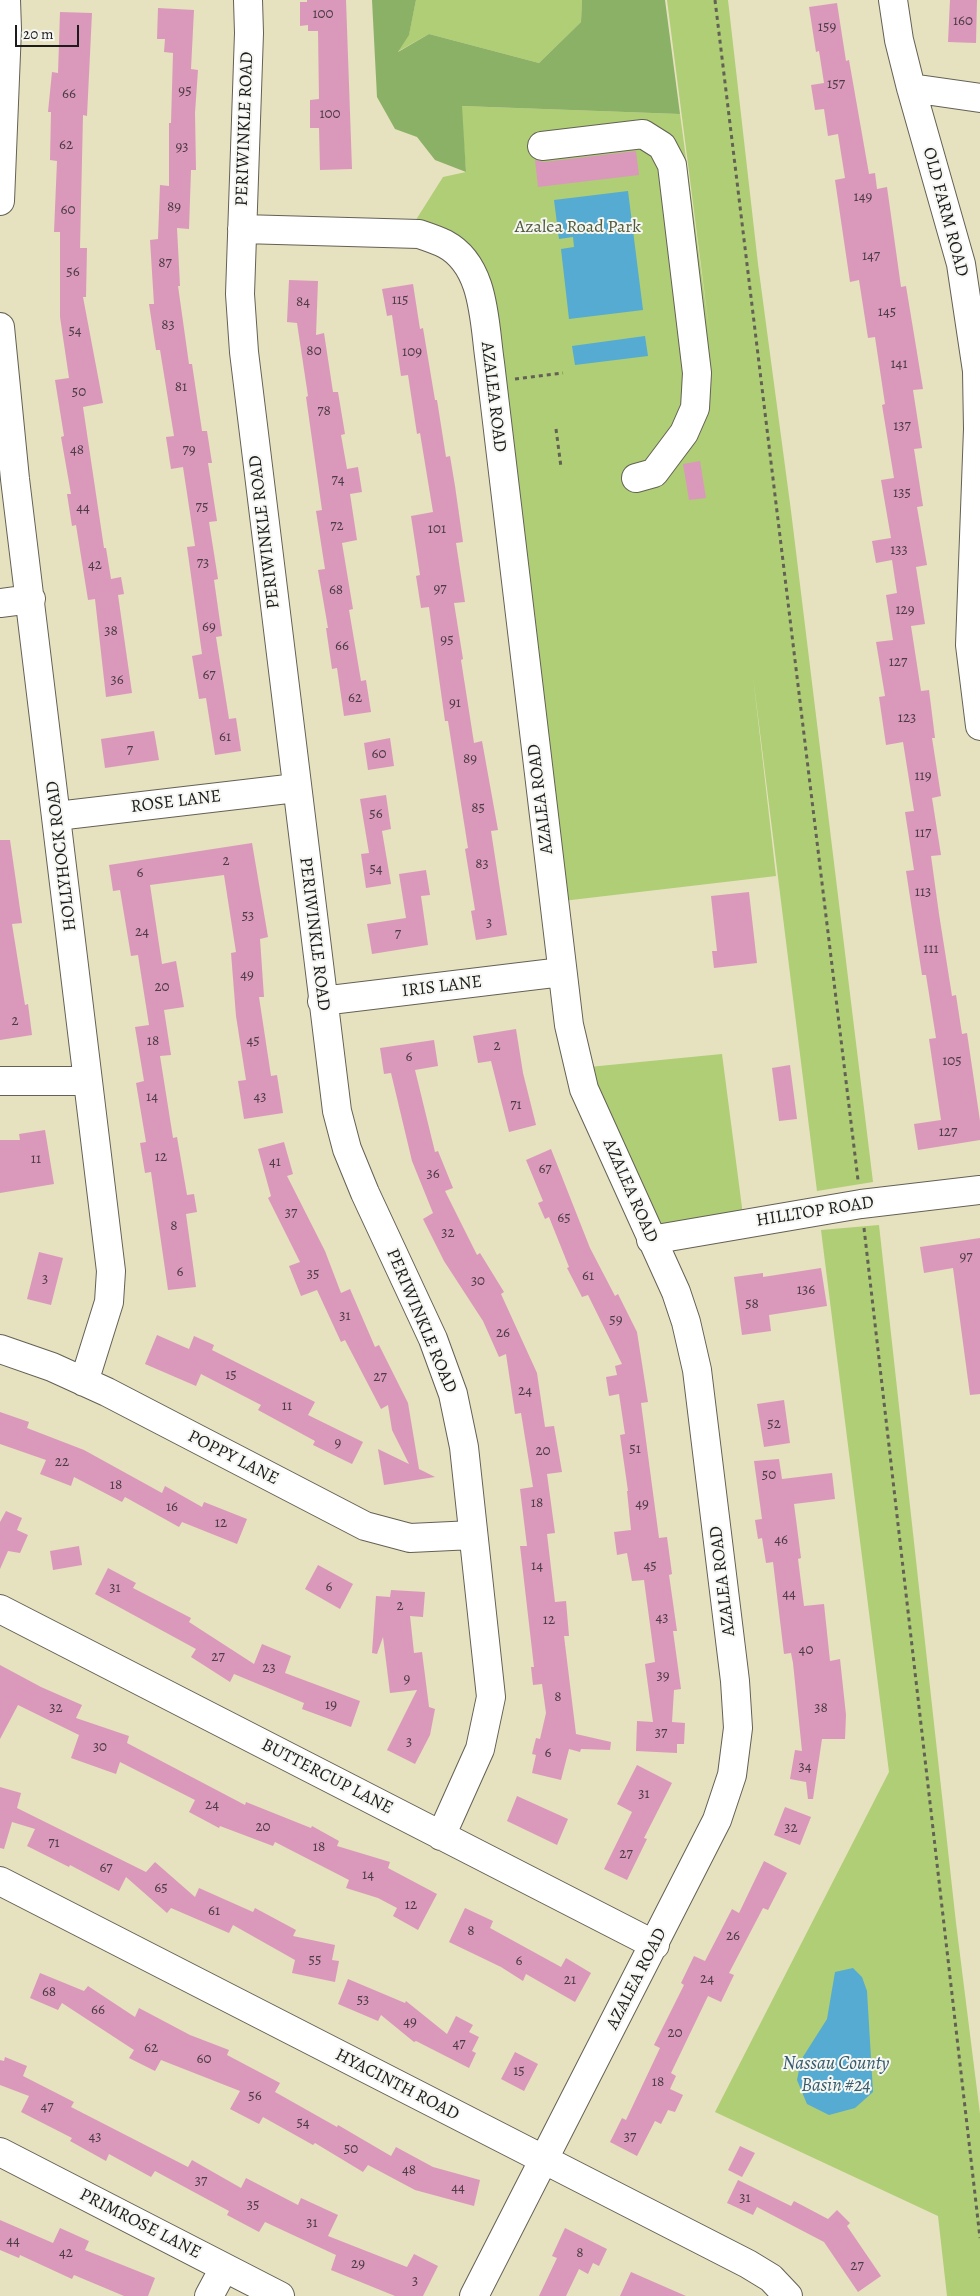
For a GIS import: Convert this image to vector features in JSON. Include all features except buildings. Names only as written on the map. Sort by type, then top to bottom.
[{"type":"street","points":[[0,201],[7,29],[6,0]]},
{"type":"street","name":"PERIWINKLE ROAD","points":[[248,0],[249,33],[240,294],[244,352],[336,1111],[347,1149],[365,1193],[433,1339],[453,1394],[464,1447],[490,1697],[480,1750],[441,1836]]},
{"type":"street","name":"OLD FARM ROAD","points":[[893,0],[899,40],[911,88],[961,264],[977,371],[978,429],[970,645],[980,726]]},
{"type":"street","points":[[911,88],[980,98]]},
{"type":"street","points":[[542,146],[643,134],[662,146],[672,165],[697,373],[695,408],[684,433],[654,473],[636,478]]},
{"type":"street","name":"AZALEA ROAD","points":[[242,229],[420,234],[445,244],[455,251],[469,267],[475,280],[482,302],[492,382],[568,1025],[584,1089],[678,1299],[686,1322],[697,1370],[735,1681],[738,1728],[732,1775],[717,1820],[655,1945],[474,2296]]},
{"type":"street","name":"HOLLYHOCK ROAD","points":[[0,327],[15,479],[111,1271],[109,1302],[84,1382]]},
{"type":"street","points":[[0,603],[31,599]]},
{"type":"street","name":"ROSE LANE","points":[[57,816],[296,788]]},
{"type":"street","name":"IRIS LANE","points":[[322,1001],[562,972]]},
{"type":"street","points":[[0,1081],[88,1081]]},
{"type":"street","name":"HILLTOP ROAD","points":[[651,1240],[861,1204],[980,1190]]},
{"type":"street","name":"POPPY LANE","points":[[0,1349],[52,1367],[107,1392],[365,1526],[410,1538],[473,1535]]},
{"type":"street","name":"BUTTERCUP LANE","points":[[0,1609],[655,1945]]},
{"type":"street","name":"HYACINTH ROAD","points":[[0,1881],[748,2264],[771,2278],[788,2296]]},
{"type":"street","name":"PRIMROSE LANE","points":[[0,2152],[280,2296]]},
{"type":"street","points":[[209,2296],[224,2268]]},
{"type":"path","points":[[715,0],[861,1204],[980,2238]]},
{"type":"path","points":[[492,382],[563,373]]},
{"type":"path","points":[[556,429],[561,467]]},
{"type":"green space","points":[[372,0],[416,0],[409,35],[398,52],[429,34],[539,63],[581,22],[582,0],[665,0],[680,114],[462,106],[466,172],[435,160],[417,137],[395,129],[377,97]]},
{"type":"green space","points":[[416,0],[582,0],[581,22],[539,63],[429,34],[397,52],[409,34]]},
{"type":"green space","name":"Azalea Road Park","points":[[667,0],[728,0],[758,264],[791,511],[873,1182],[817,1191],[753,676],[776,876],[554,902],[475,280],[407,234],[443,177],[466,172],[461,106],[680,114],[711,344]]},
{"type":"green space","points":[[722,1054],[744,1223],[651,1240],[579,1068]]},
{"type":"green space","points":[[879,1225],[956,1923],[980,2114],[980,2296],[947,2296],[938,2216],[715,2112],[889,1772],[821,1230]]},
{"type":"water","points":[[628,191],[643,310],[569,319],[561,249],[574,247],[573,237],[559,239],[554,200]]},
{"type":"water","points":[[645,336],[648,356],[575,365],[572,346]]},
{"type":"water","name":"Nassau County Basin #24","points":[[853,1968],[862,1977],[867,1991],[873,2092],[855,2108],[829,2115],[807,2104],[797,2080],[801,2060],[827,2019],[835,1972]]}]
